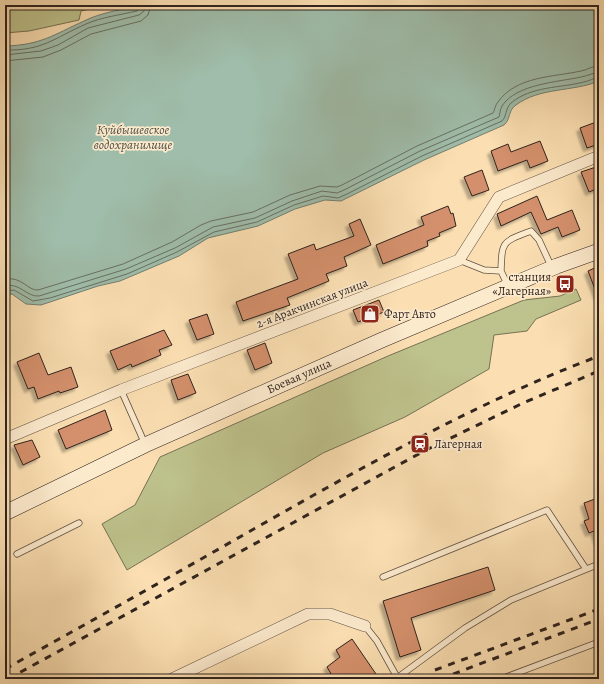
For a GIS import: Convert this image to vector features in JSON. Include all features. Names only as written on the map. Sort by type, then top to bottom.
[{"type":"main road","name":"Боевая улица","points":[[5,513],[145,444],[382,340],[508,287],[599,251]]},
{"type":"street","points":[[459,260],[499,197],[599,156]]},
{"type":"street","name":"2-я Аракчинская улица","points":[[5,439],[121,390],[459,260]]},
{"type":"street","points":[[172,679],[308,614],[330,614],[365,626]]},
{"type":"lane","points":[[508,287],[501,271],[502,248],[511,239],[531,231],[539,240],[552,269]]},
{"type":"lane","points":[[459,260],[484,270],[501,271]]},
{"type":"lane","points":[[121,390],[145,444]]},
{"type":"lane","points":[[383,577],[547,510],[586,569]]},
{"type":"lane","points":[[17,554],[79,523]]},
{"type":"lane","points":[[365,626],[377,641],[397,678],[465,628],[510,600],[599,564]]},
{"type":"lane","points":[[501,679],[599,642]]},
{"type":"green space","points":[[5,5],[105,5],[81,11],[79,20],[29,31],[5,33]]},
{"type":"green space","points":[[576,289],[581,300],[536,319],[527,331],[494,335],[489,369],[405,417],[323,453],[127,570],[102,524],[135,505],[160,457],[388,356],[524,300],[560,296]]},
{"type":"water","name":"Куйбышевское водохранилище","points":[[144,5],[599,5],[599,81],[578,87],[546,92],[525,99],[513,107],[508,120],[504,125],[424,160],[341,201],[325,200],[295,209],[258,226],[208,238],[179,256],[120,281],[98,286],[41,305],[26,304],[12,294],[5,295],[5,46],[28,44],[55,35],[98,15]]},
{"type":"building","points":[[599,121],[599,144],[587,148],[580,128]]},
{"type":"building","points":[[540,141],[548,161],[530,168],[527,160],[498,171],[491,151],[508,144],[511,152]]},
{"type":"building","points":[[599,166],[599,188],[589,192],[581,172]]},
{"type":"building","points":[[482,170],[489,190],[472,196],[464,177]]},
{"type":"building","points":[[537,196],[547,220],[572,210],[580,230],[562,237],[558,227],[541,234],[531,212],[501,226],[497,214]]},
{"type":"building","points":[[448,206],[451,214],[453,213],[456,226],[439,233],[440,236],[427,241],[428,246],[383,264],[376,245],[424,225],[421,217]]},
{"type":"building","points":[[360,219],[371,245],[344,257],[347,266],[326,274],[329,281],[287,298],[290,305],[243,321],[236,302],[298,279],[288,254],[314,244],[316,250],[354,236],[349,224]]},
{"type":"building","points":[[599,266],[599,296],[598,297],[588,271]]},
{"type":"building","points":[[379,300],[384,312],[358,322],[353,310]]},
{"type":"building","points":[[207,314],[214,334],[197,340],[189,320]]},
{"type":"building","points":[[164,330],[172,345],[159,350],[161,355],[132,367],[131,364],[118,370],[110,351]]},
{"type":"building","points":[[265,343],[272,363],[255,370],[247,350]]},
{"type":"building","points":[[39,353],[48,375],[71,367],[78,387],[60,393],[59,391],[38,399],[34,387],[28,389],[17,362]]},
{"type":"building","points":[[188,374],[196,393],[178,400],[171,380]]},
{"type":"building","points":[[105,410],[112,430],[66,449],[58,430]]},
{"type":"building","points":[[32,440],[40,457],[23,465],[14,445]]},
{"type":"building","points":[[595,499],[599,508],[598,542],[594,531],[589,533],[584,521],[589,519],[584,503]]},
{"type":"building","points":[[488,567],[495,590],[411,618],[421,650],[400,657],[383,601]]},
{"type":"building","points":[[352,639],[376,674],[368,679],[334,679],[327,667],[340,657],[336,650]]},
{"type":"railway","points":[[5,669],[337,482],[422,436],[509,394],[599,356]]},
{"type":"railway","points":[[8,679],[424,451],[523,403],[599,371]]},
{"type":"railway","points":[[435,670],[599,609]]},
{"type":"railway","points":[[440,679],[599,619]]},
{"type":"place","name":"станция «Лагерная»","points":[[565,284]]},
{"type":"place","name":"Фарт Авто","points":[[370,314]]},
{"type":"place","name":"Лагерная","points":[[420,444]]}]
